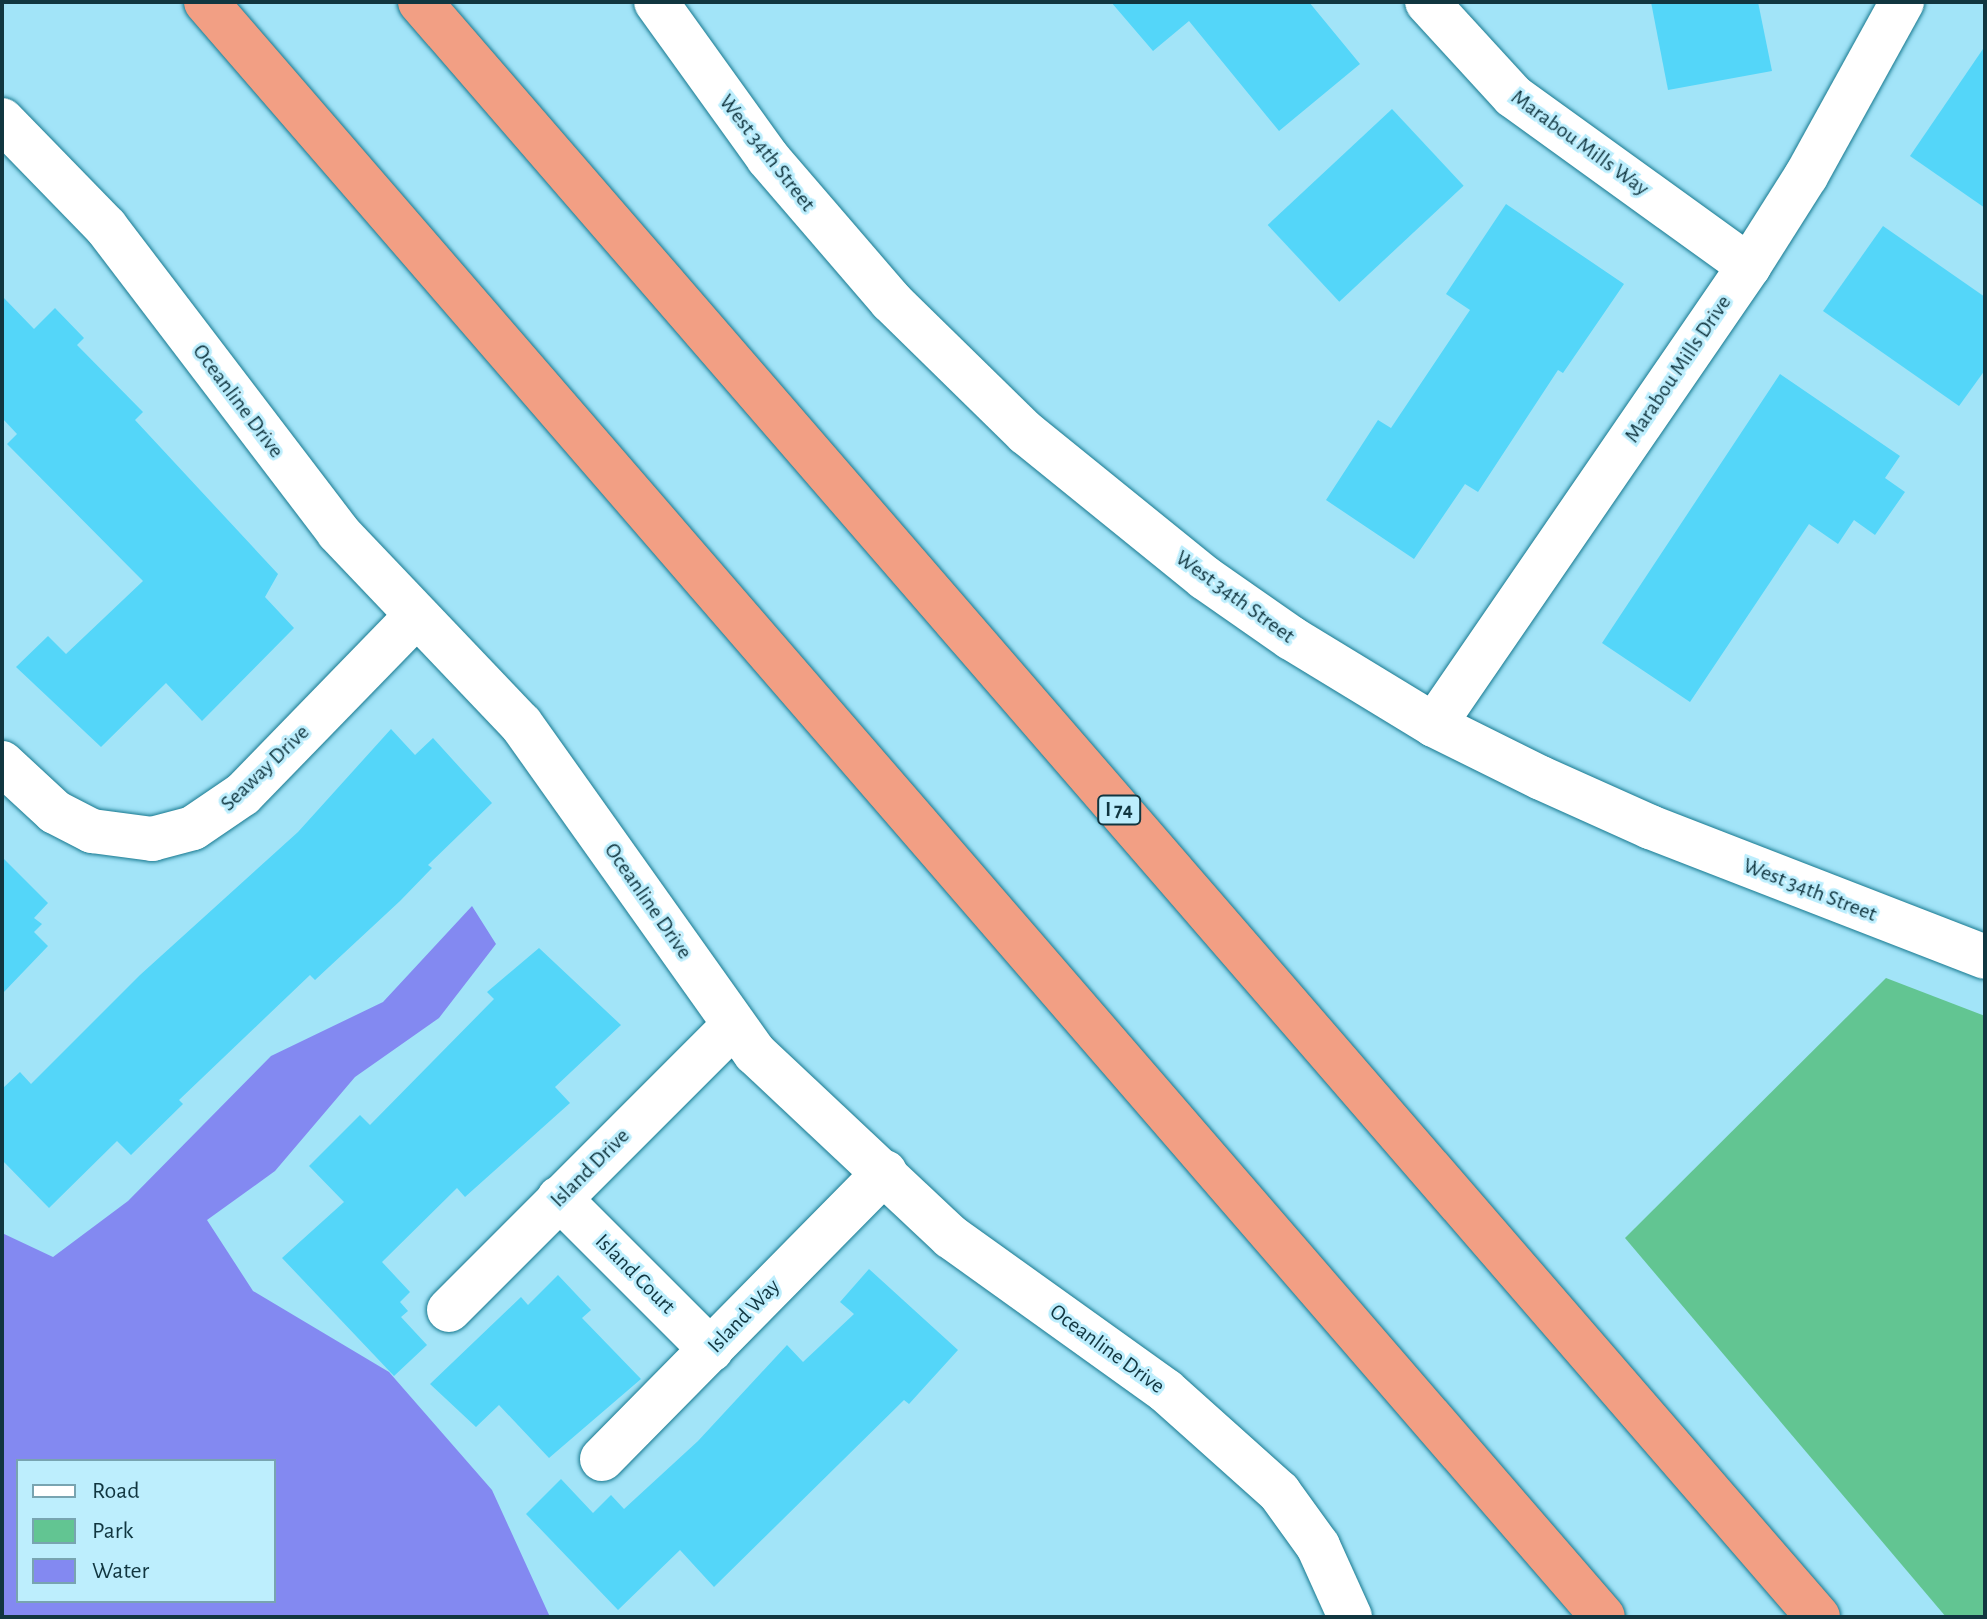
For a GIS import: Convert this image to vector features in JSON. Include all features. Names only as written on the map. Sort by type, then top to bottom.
[{"type":"highway","points":[[206,2],[1603,1617]]},
{"type":"highway","name":"I 74","points":[[420,2],[1818,1617]]},
{"type":"street","name":"West 34th Street","points":[[656,2],[777,169],[891,301],[965,377],[1205,578],[1291,638],[1434,725],[1650,827],[1985,957]]},
{"type":"street","name":"Marabou Mills Way","points":[[1427,2],[1513,96],[1749,266]]},
{"type":"street","name":"Marabou Mills Drive","points":[[1434,725],[1749,266],[1806,176],[1902,2]]},
{"type":"street","name":"Oceanline Drive","points":[[2,120],[89,206],[307,495],[416,616],[521,724],[732,1027],[951,1237],[1166,1391],[1279,1492],[1318,1546],[1350,1617]]},
{"type":"street","name":"Seaway Drive","points":[[2,763],[55,812],[92,831],[152,839],[193,828],[236,801],[416,616]]},
{"type":"street","name":"Island Drive","points":[[449,1310],[732,1027]]},
{"type":"street","name":"Island Way","points":[[602,1459],[885,1172]]},
{"type":"street","name":"Island Court","points":[[559,1198],[711,1350]]},
{"type":"green space","points":[[1886,978],[1985,1016],[1985,1617],[1946,1617],[1625,1238]]},
{"type":"water","points":[[472,906],[496,944],[439,1018],[355,1077],[275,1171],[207,1220],[253,1291],[389,1372],[492,1490],[550,1617],[2,1617],[2,1233],[53,1257],[128,1201],[271,1056],[383,1002]]},
{"type":"building","points":[[1111,2],[1309,2],[1360,64],[1279,131],[1189,21],[1153,51]]},
{"type":"building","points":[[1651,2],[1758,2],[1772,71],[1668,90]]},
{"type":"building","points":[[1985,46],[1985,208],[1910,156]]},
{"type":"building","points":[[1392,109],[1464,186],[1339,302],[1268,225]]},
{"type":"building","points":[[1506,204],[1624,284],[1563,373],[1558,370],[1478,492],[1465,484],[1414,559],[1326,500],[1378,420],[1391,428],[1470,310],[1446,294]]},
{"type":"building","points":[[1883,226],[1985,297],[1985,370],[1959,406],[1823,311]]},
{"type":"building","points":[[2,296],[34,329],[55,308],[84,338],[77,345],[143,412],[135,420],[278,574],[265,597],[294,628],[202,721],[166,683],[101,747],[16,667],[48,636],[66,654],[143,581],[7,444],[17,434],[2,418]]},
{"type":"building","points":[[1780,374],[1900,456],[1885,478],[1905,492],[1875,535],[1854,520],[1838,544],[1809,524],[1690,702],[1602,643]]},
{"type":"building","points":[[391,729],[415,755],[433,738],[492,803],[428,865],[432,868],[400,901],[315,980],[310,975],[179,1100],[183,1104],[131,1155],[117,1141],[49,1208],[2,1160],[2,1089],[20,1072],[31,1084],[140,975],[298,832]]},
{"type":"building","points":[[2,857],[48,903],[34,918],[42,924],[34,932],[48,946],[2,994]]},
{"type":"building","points":[[539,948],[621,1025],[555,1087],[570,1103],[465,1197],[457,1188],[382,1262],[410,1292],[400,1302],[408,1311],[401,1317],[427,1345],[394,1376],[282,1258],[344,1202],[309,1166],[360,1115],[370,1125],[494,999],[487,992]]},
{"type":"building","points":[[869,1269],[958,1350],[909,1404],[904,1400],[714,1587],[680,1550],[618,1610],[526,1514],[561,1479],[593,1513],[611,1495],[624,1509],[698,1441],[787,1345],[803,1362],[854,1314],[840,1302]]},
{"type":"building","points":[[558,1275],[591,1310],[582,1318],[641,1379],[549,1458],[499,1405],[476,1427],[430,1384],[521,1297],[528,1305]]}]
